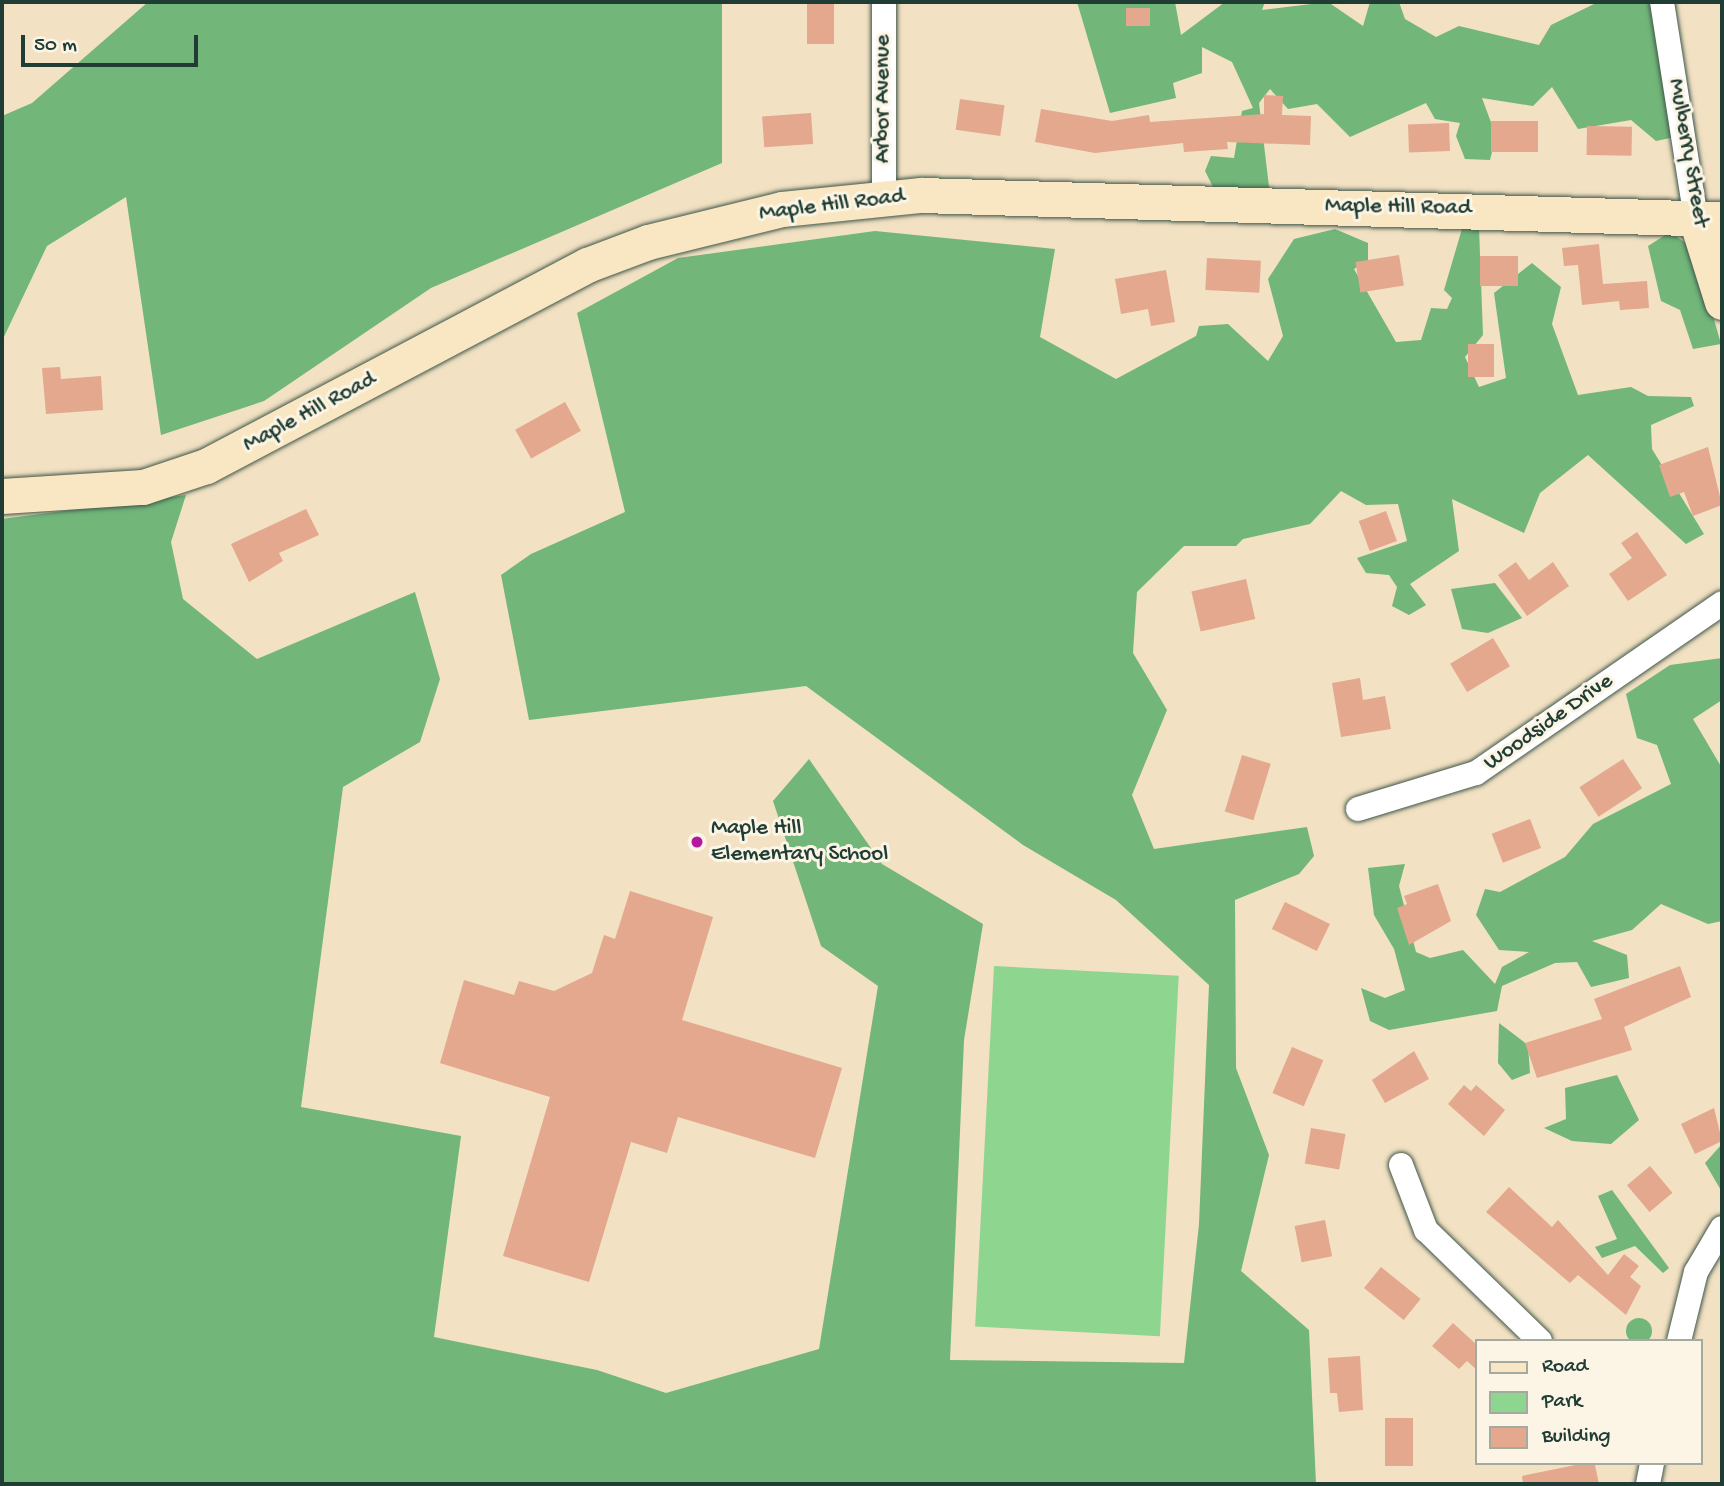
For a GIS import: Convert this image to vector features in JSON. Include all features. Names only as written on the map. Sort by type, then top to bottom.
[{"type":"street","name":"Arbor Avenue","points":[[884,2],[884,196]]},
{"type":"street","name":"Mulberry Street","points":[[1662,2],[1709,219],[1722,302]]},
{"type":"street","name":"Maple Hill Road","points":[[2,496],[143,487],[206,466],[587,265],[648,242],[782,209],[884,196],[1709,219]]},
{"type":"street","name":"Woodside Drive","points":[[1359,809],[1476,774],[1722,603]]},
{"type":"street","points":[[1401,1165],[1426,1230],[1538,1339]]},
{"type":"street","points":[[1679,1339],[1696,1272],[1722,1228]]},
{"type":"street","points":[[1648,1484],[1652,1465]]},
{"type":"green space","points":[[148,2],[722,2],[722,163],[431,288],[264,401],[161,435],[126,197],[47,246],[2,341],[2,116],[32,103]]},
{"type":"green space","points":[[1077,2],[1175,2],[1181,35],[1225,2],[1265,2],[1262,10],[1328,2],[1363,26],[1370,2],[1399,2],[1405,19],[1436,37],[1459,26],[1539,45],[1551,25],[1594,4],[1652,2],[1675,137],[1656,141],[1631,120],[1578,129],[1552,87],[1533,106],[1482,98],[1496,136],[1490,160],[1465,159],[1456,136],[1460,123],[1435,119],[1426,103],[1350,137],[1317,104],[1288,109],[1270,89],[1259,103],[1270,195],[1217,195],[1205,171],[1211,156],[1234,158],[1242,111],[1253,108],[1232,62],[1202,47],[1202,73],[1173,83],[1176,98],[1110,113]]},
{"type":"green space","points":[[1464,222],[1479,227],[1483,335],[1465,357],[1479,387],[1506,378],[1494,293],[1532,263],[1561,287],[1552,324],[1578,395],[1631,387],[1648,396],[1691,397],[1694,406],[1651,425],[1652,449],[1704,534],[1686,544],[1588,455],[1540,493],[1524,533],[1452,499],[1459,551],[1410,584],[1426,605],[1409,615],[1392,606],[1397,587],[1389,575],[1366,573],[1357,558],[1407,541],[1398,504],[1366,505],[1341,491],[1310,524],[1243,539],[1236,546],[1184,546],[1137,592],[1133,653],[1167,710],[1132,795],[1154,849],[1307,827],[1314,856],[1299,874],[1235,900],[1236,1068],[1269,1155],[1241,1271],[1309,1330],[1316,1484],[2,1484],[2,519],[186,495],[171,542],[183,599],[257,659],[415,592],[440,679],[420,742],[343,787],[301,1107],[461,1136],[434,1337],[597,1370],[666,1393],[819,1349],[878,986],[821,946],[773,801],[809,759],[882,864],[983,924],[964,1040],[950,1360],[1184,1363],[1199,1224],[1209,985],[1116,900],[1023,845],[806,686],[529,720],[501,575],[531,554],[625,512],[577,313],[678,258],[875,231],[1055,249],[1040,337],[1116,379],[1196,336],[1199,326],[1228,324],[1268,361],[1283,336],[1268,279],[1294,239],[1335,229],[1368,243],[1368,260],[1354,269],[1396,342],[1421,340],[1431,308],[1447,309],[1452,298],[1444,290]]},
{"type":"green space","points":[[1670,232],[1694,249],[1721,344],[1693,349],[1680,310],[1661,301],[1648,246]]},
{"type":"green space","points":[[1495,583],[1522,618],[1488,633],[1462,629],[1451,589]]},
{"type":"green space","points":[[1722,658],[1722,700],[1693,719],[1722,768],[1722,921],[1708,924],[1661,904],[1632,930],[1592,941],[1627,955],[1629,978],[1591,987],[1577,962],[1555,963],[1502,986],[1497,1011],[1389,1030],[1370,1021],[1361,988],[1385,998],[1405,990],[1394,949],[1374,915],[1368,868],[1405,864],[1399,886],[1416,952],[1430,958],[1463,950],[1495,984],[1502,967],[1529,952],[1499,950],[1476,915],[1485,889],[1500,892],[1565,857],[1593,824],[1671,784],[1657,745],[1637,738],[1626,694],[1670,665]]},
{"type":"green space","points":[[994,966],[1179,976],[1160,1336],[975,1327]]},
{"type":"green space","points":[[1499,1023],[1528,1045],[1530,1073],[1512,1080],[1498,1063]]},
{"type":"green space","points":[[1617,1075],[1639,1120],[1611,1144],[1572,1141],[1544,1128],[1566,1119],[1565,1088]]},
{"type":"green space","points":[[1722,1144],[1722,1192],[1705,1163]]},
{"type":"green space","points":[[1612,1190],[1669,1268],[1663,1273],[1635,1246],[1602,1258],[1595,1247],[1617,1239],[1598,1196]]},
{"type":"green space","points":[[1634,1319],[1644,1319],[1651,1326],[1649,1339],[1629,1339],[1627,1336],[1627,1326]]},
{"type":"building","points":[[807,2],[834,2],[834,44],[807,44]]},
{"type":"building","points":[[1126,8],[1150,8],[1150,26],[1126,26]]},
{"type":"building","points":[[1264,95],[1283,96],[1282,115],[1311,116],[1310,145],[1227,142],[1228,149],[1184,152],[1183,143],[1095,153],[1035,142],[1041,109],[1112,121],[1149,115],[1150,122],[1264,114]]},
{"type":"building","points":[[960,99],[1005,105],[1000,136],[956,130]]},
{"type":"building","points":[[811,113],[813,144],[764,147],[762,116]]},
{"type":"building","points":[[1491,121],[1538,121],[1538,152],[1491,152]]},
{"type":"building","points":[[1449,123],[1450,151],[1409,152],[1408,124]]},
{"type":"building","points":[[1587,126],[1632,127],[1631,156],[1586,155]]},
{"type":"building","points":[[1599,244],[1603,284],[1647,281],[1649,308],[1620,310],[1619,301],[1582,305],[1578,265],[1564,266],[1562,248]]},
{"type":"building","points":[[1399,255],[1404,286],[1360,293],[1356,262]]},
{"type":"building","points":[[1480,256],[1518,256],[1518,286],[1480,286]]},
{"type":"building","points":[[1207,258],[1261,261],[1259,293],[1205,290]]},
{"type":"building","points":[[1166,270],[1175,322],[1151,326],[1148,309],[1121,314],[1115,279]]},
{"type":"building","points":[[1468,344],[1494,344],[1494,377],[1468,377]]},
{"type":"building","points":[[60,367],[61,379],[101,376],[103,410],[46,414],[42,368]]},
{"type":"building","points":[[565,402],[581,431],[531,458],[515,430]]},
{"type":"building","points":[[1708,447],[1722,505],[1693,516],[1684,492],[1670,497],[1659,465]]},
{"type":"building","points":[[306,509],[319,535],[279,553],[283,561],[249,582],[231,544]]},
{"type":"building","points":[[1386,511],[1397,541],[1370,551],[1359,521]]},
{"type":"building","points":[[1637,532],[1667,575],[1628,601],[1609,574],[1632,558],[1621,543]]},
{"type":"building","points":[[1516,562],[1529,580],[1553,562],[1569,586],[1527,616],[1498,575]]},
{"type":"building","points":[[1246,579],[1255,619],[1201,632],[1191,592]]},
{"type":"building","points":[[1493,638],[1510,666],[1467,692],[1450,664]]},
{"type":"building","points":[[1360,678],[1363,700],[1385,696],[1391,729],[1341,737],[1332,683]]},
{"type":"building","points":[[1242,755],[1271,764],[1253,820],[1225,811]]},
{"type":"building","points":[[1623,759],[1642,788],[1598,817],[1579,787]]},
{"type":"building","points":[[1530,819],[1541,848],[1503,863],[1492,834]]},
{"type":"building","points":[[1438,884],[1451,921],[1409,945],[1397,908],[1407,904],[1404,896]]},
{"type":"building","points":[[630,891],[713,917],[682,1020],[842,1068],[815,1158],[678,1117],[667,1153],[631,1142],[589,1282],[503,1256],[550,1097],[440,1063],[464,980],[514,995],[519,981],[554,991],[592,973],[604,935],[615,939]]},
{"type":"building","points":[[1285,902],[1330,924],[1317,951],[1272,929]]},
{"type":"building","points":[[1680,966],[1691,997],[1624,1027],[1632,1050],[1537,1078],[1525,1043],[1602,1019],[1594,999]]},
{"type":"building","points":[[1292,1047],[1323,1060],[1304,1106],[1272,1093]]},
{"type":"building","points":[[1414,1051],[1429,1079],[1385,1103],[1372,1080]]},
{"type":"building","points":[[1464,1085],[1471,1091],[1476,1085],[1505,1110],[1484,1136],[1448,1104]]},
{"type":"building","points":[[1714,1108],[1722,1141],[1695,1154],[1681,1124]]},
{"type":"building","points":[[1311,1128],[1345,1134],[1339,1170],[1305,1163]]},
{"type":"building","points":[[1650,1166],[1672,1193],[1650,1212],[1627,1185]]},
{"type":"building","points":[[1509,1187],[1552,1227],[1558,1220],[1608,1275],[1624,1254],[1639,1266],[1630,1277],[1641,1286],[1626,1315],[1578,1275],[1570,1283],[1486,1212]]},
{"type":"building","points":[[1325,1220],[1332,1256],[1302,1262],[1295,1226]]},
{"type":"building","points":[[1381,1267],[1421,1299],[1404,1320],[1364,1288]]},
{"type":"building","points":[[1453,1323],[1476,1344],[1476,1369],[1467,1361],[1459,1369],[1432,1346]]},
{"type":"building","points":[[1360,1356],[1363,1410],[1339,1412],[1337,1393],[1330,1393],[1328,1358]]},
{"type":"building","points":[[1385,1418],[1413,1418],[1413,1466],[1385,1466]]},
{"type":"building","points":[[1575,1465],[1595,1465],[1599,1484],[1523,1484],[1522,1476]]},
{"type":"place","name":"Maple Hill Elementary School","points":[[697,842]]}]
